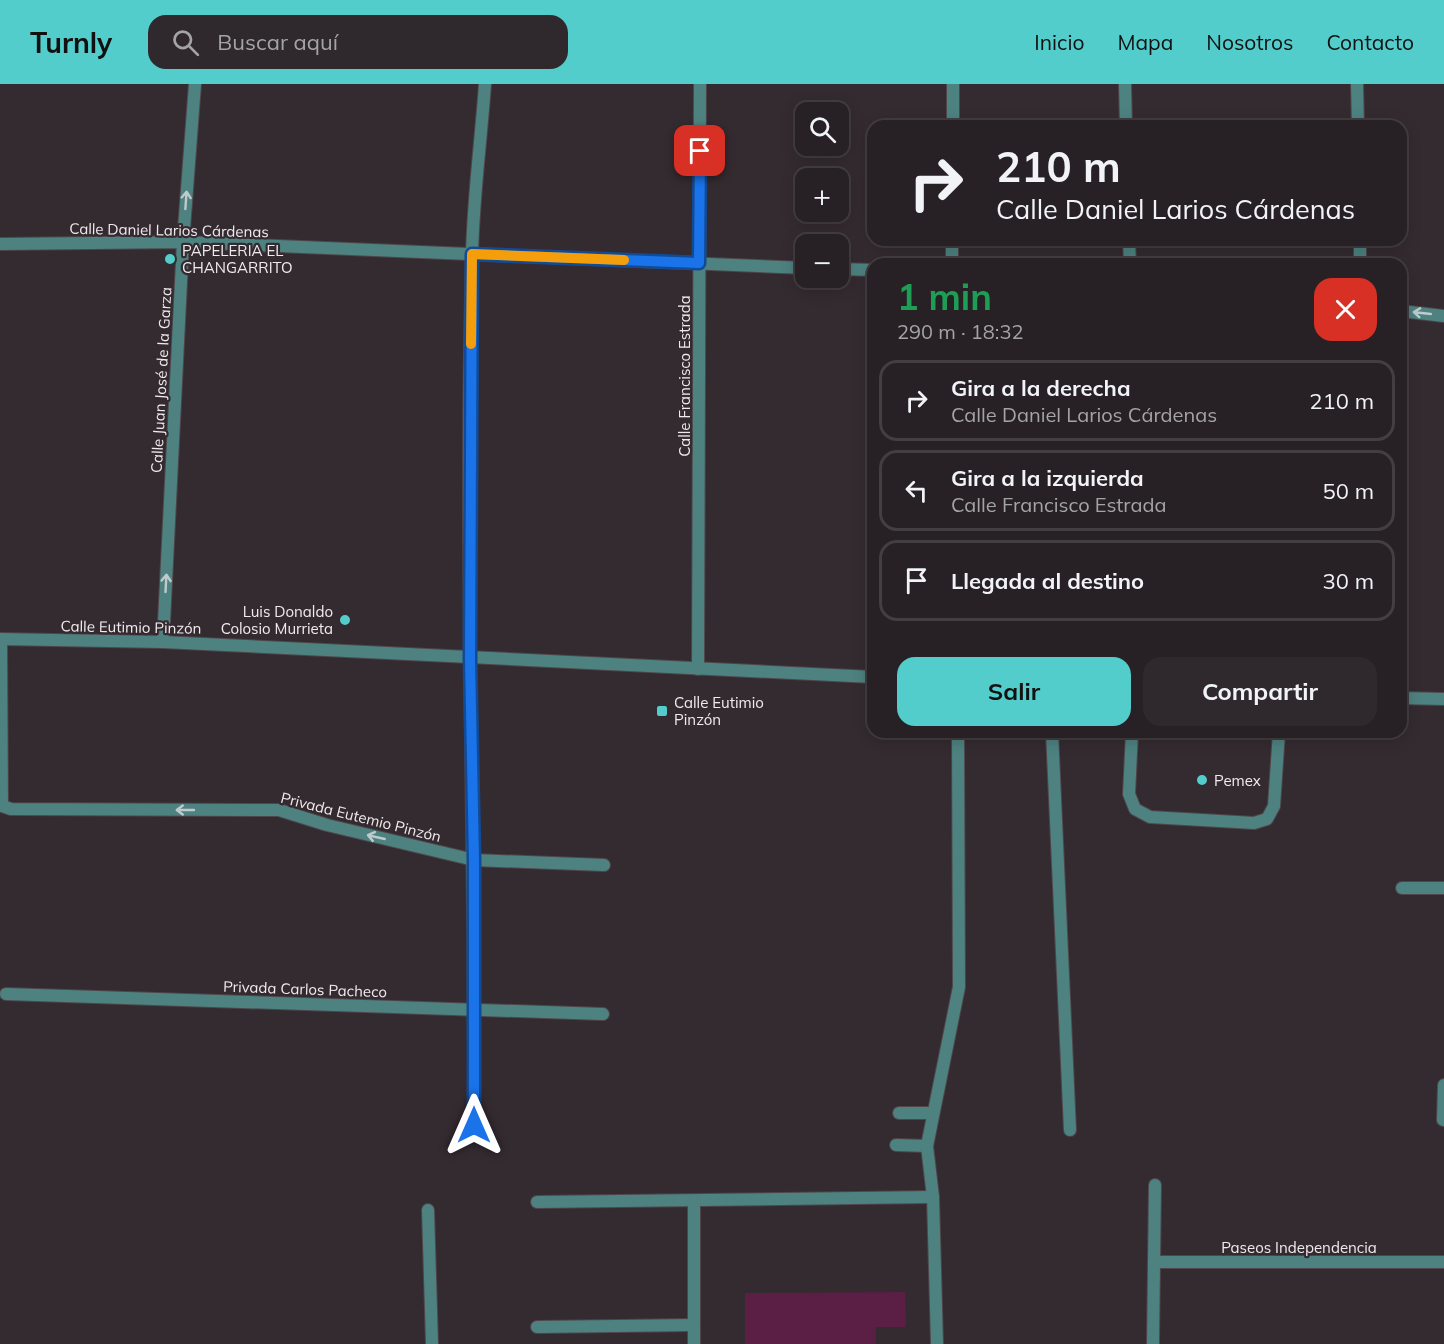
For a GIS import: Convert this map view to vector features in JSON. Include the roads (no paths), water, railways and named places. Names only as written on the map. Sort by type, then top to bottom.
[{"type":"street","name":"Calle Juan José de la Garza","points":[[163,642],[183,242],[195,84]]},
{"type":"street","points":[[474,1125],[474,860],[470,658],[472,254],[485,84]]},
{"type":"street","name":"Calle Francisco Estrada","points":[[698,669],[700,84]]},
{"type":"street","points":[[953,84],[953,120]]},
{"type":"street","points":[[1125,84],[1126,120]]},
{"type":"street","points":[[1357,84],[1358,120]]},
{"type":"street","name":"Calle Daniel Larios Cárdenas","points":[[0,244],[183,242],[795,267]]},
{"type":"street","points":[[849,269],[867,270]]},
{"type":"street","points":[[1407,312],[1444,316]]},
{"type":"street","name":"Calle Eutimio Pinzón","points":[[0,639],[163,642],[867,677]]},
{"type":"street","name":"Privada Eutemio Pinzón","points":[[0,639],[2,806],[11,809],[279,810],[327,825],[474,860],[604,865]]},
{"type":"street","points":[[1407,699],[1444,699]]},
{"type":"street","points":[[937,1344],[933,1197],[927,1146],[959,987],[958,738]]},
{"type":"street","points":[[1052,738],[1070,1130]]},
{"type":"street","points":[[1132,738],[1129,794],[1135,808],[1150,817],[1254,823],[1267,819],[1274,806],[1279,738]]},
{"type":"street","points":[[1402,888],[1444,888]]},
{"type":"street","name":"Privada Carlos Pacheco","points":[[6,994],[603,1014]]},
{"type":"street","points":[[1443,1120],[1444,1085]]},
{"type":"street","points":[[899,1113],[933,1113]]},
{"type":"street","points":[[896,1145],[927,1146]]},
{"type":"street","points":[[1153,1344],[1155,1185]]},
{"type":"street","points":[[537,1202],[933,1197]]},
{"type":"street","points":[[694,1201],[694,1344]]},
{"type":"street","points":[[428,1210],[432,1344]]},
{"type":"street","name":"Paseos Independencia","points":[[1154,1262],[1444,1262]]},
{"type":"street","points":[[537,1327],[694,1324]]},
{"type":"place","name":"PAPELERIA EL CHANGARRITO","points":[[170,259]]},
{"type":"place","name":"Luis Donaldo Colosio Murrieta","points":[[345,620]]},
{"type":"place","name":"Calle Eutimio Pinzón","points":[[662,711]]},
{"type":"place","name":"Pemex","points":[[1202,780]]}]
